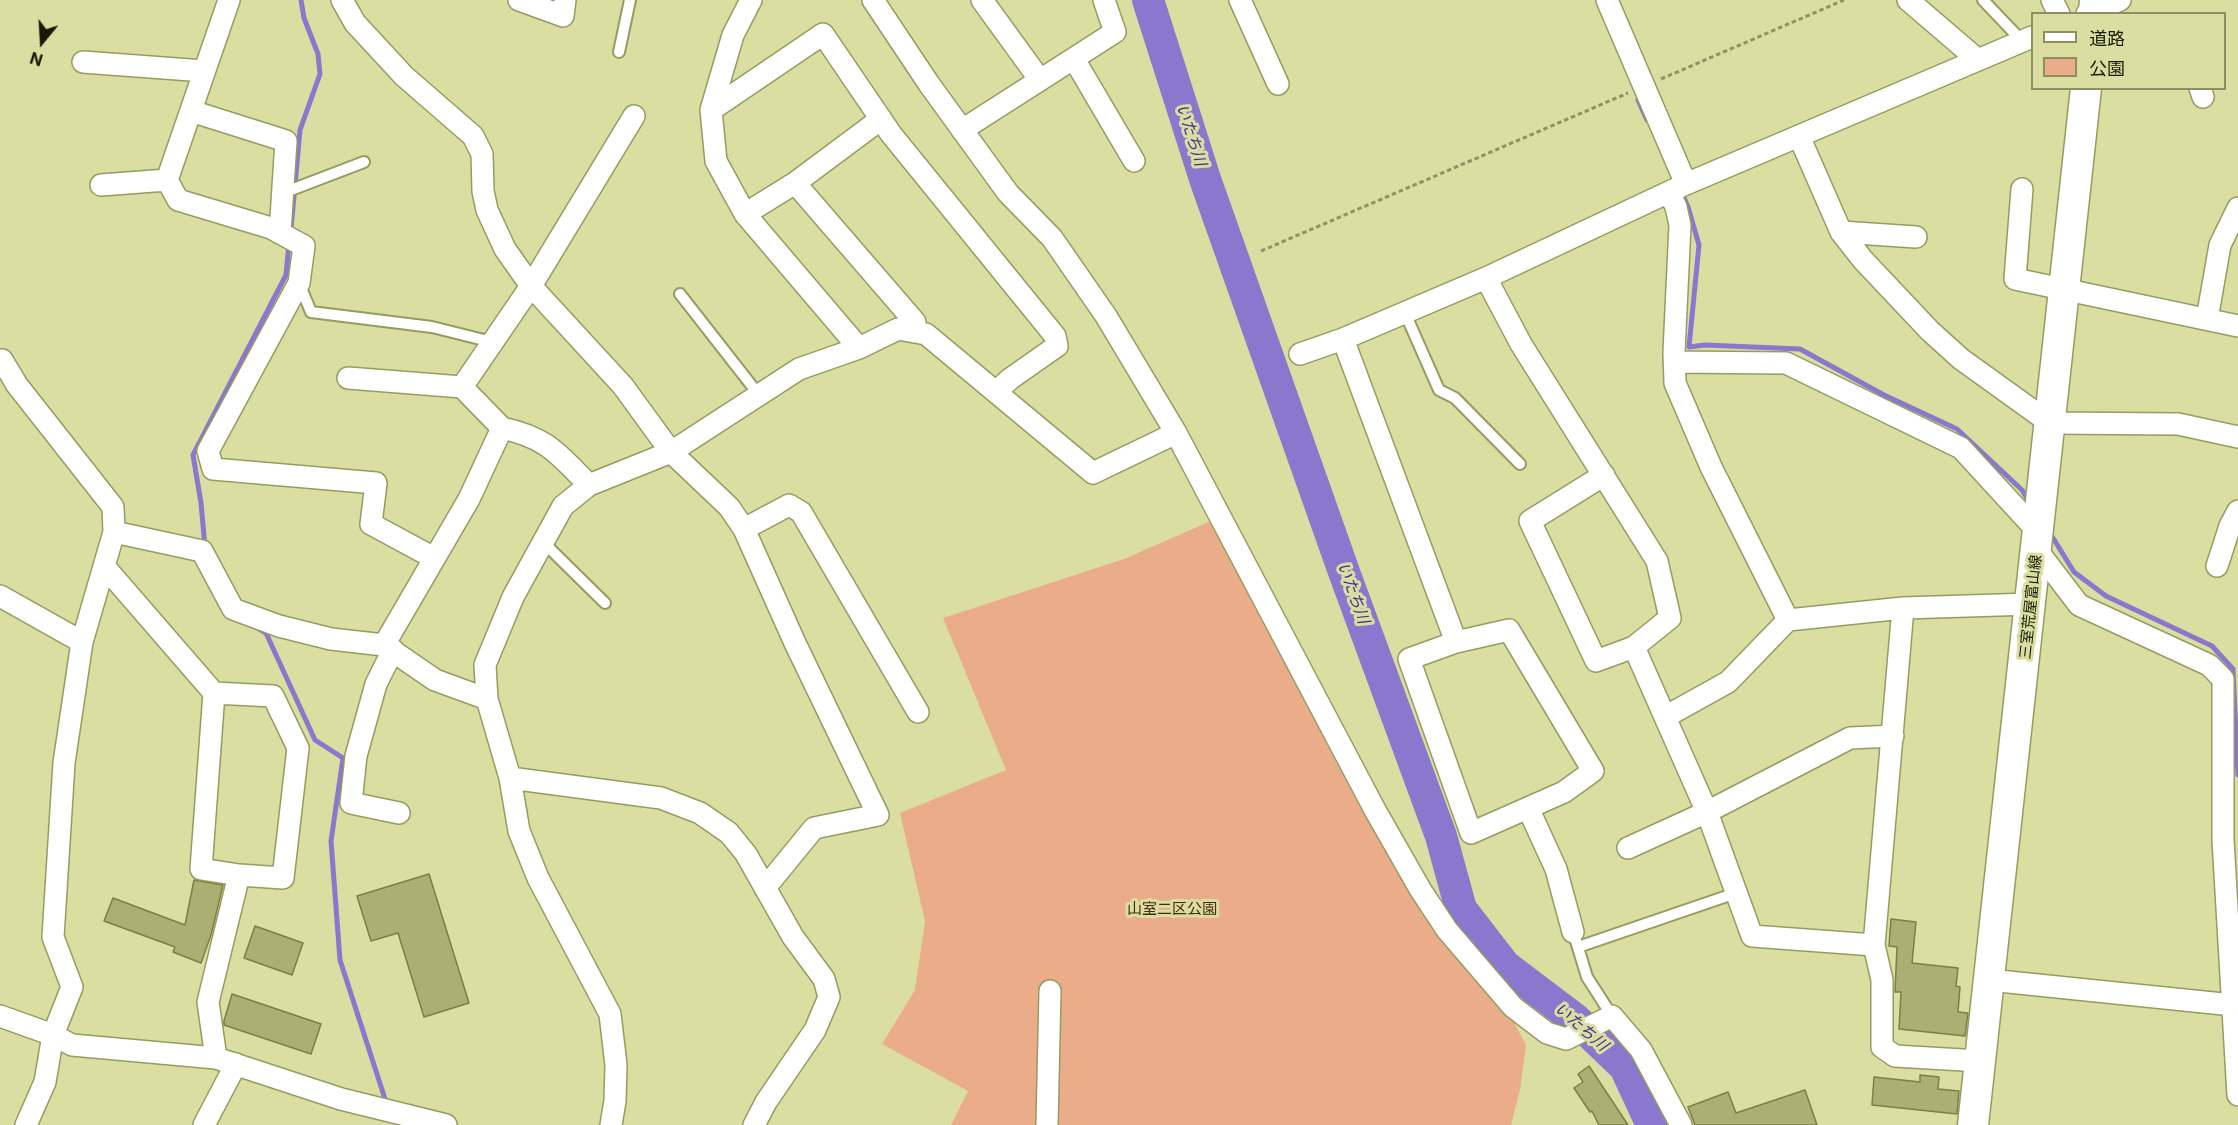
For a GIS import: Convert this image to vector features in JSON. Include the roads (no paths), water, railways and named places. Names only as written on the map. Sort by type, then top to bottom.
[{"type":"main road","name":"三室荒屋富山線","points":[[1973,1125],[2086,90]]},
{"type":"street","points":[[229,0],[167,180],[178,200],[271,228],[304,246],[299,283],[208,451],[213,469],[376,483],[371,524],[434,558]]},
{"type":"street","points":[[342,0],[356,23],[404,76],[473,136],[482,154],[483,191],[487,210],[505,249],[531,286],[623,386],[671,452],[729,507],[744,529],[795,643],[878,815],[814,828],[765,888]]},
{"type":"street","points":[[519,0],[563,16],[565,0]]},
{"type":"street","points":[[751,0],[733,35],[711,110],[716,161],[745,214],[859,348]]},
{"type":"street","points":[[873,0],[1008,193],[1052,238],[1106,316],[1176,432],[1375,810],[1447,930],[1513,1007],[1547,1033],[1566,1039],[1612,1016],[1641,1050],[1681,1125]]},
{"type":"street","points":[[963,130],[1115,32],[1104,0]]},
{"type":"street","points":[[1240,0],[1278,84]]},
{"type":"street","points":[[1607,0],[1644,86],[1677,188],[1676,207],[1680,225],[1675,383],[1711,467],[1788,620]]},
{"type":"street","points":[[1908,0],[1978,60]]},
{"type":"street","points":[[991,3],[1040,80]]},
{"type":"street","points":[[711,110],[823,34],[881,119],[1055,336],[1057,346],[1010,378],[996,392]]},
{"type":"street","points":[[1300,354],[1343,339],[1486,278],[1677,188],[2027,39]]},
{"type":"street","points":[[1074,59],[1134,161]]},
{"type":"street","points":[[83,62],[204,71]]},
{"type":"street","points":[[191,111],[286,141],[280,233]]},
{"type":"street","points":[[462,387],[531,286],[634,116]]},
{"type":"street","points":[[745,214],[795,183],[881,119]]},
{"type":"street","points":[[1799,136],[1841,232],[1863,260],[1930,331],[1961,359],[2050,423],[2178,424],[2238,436]]},
{"type":"street","points":[[101,185],[167,180]]},
{"type":"street","points":[[795,183],[915,322],[914,332]]},
{"type":"street","points":[[2022,189],[2015,279],[2238,326]]},
{"type":"street","points":[[2207,319],[2220,244],[2238,208]]},
{"type":"street","points":[[1841,232],[1916,237]]},
{"type":"street","points":[[1486,278],[1521,344],[1604,475],[1657,561],[1670,618],[1634,647],[1596,661],[1530,521],[1604,475]]},
{"type":"street","points":[[611,1125],[615,1101],[616,1065],[610,1014],[538,878],[519,831],[510,778],[487,699],[485,665],[513,597],[563,506],[589,485],[671,452],[799,369],[859,348],[898,330],[926,334],[1093,473],[1176,432]]},
{"type":"street","points":[[1343,339],[1456,642]]},
{"type":"street","points":[[0,366],[2,360],[17,385],[113,507],[114,532],[82,642],[64,763],[53,937],[72,987],[53,1035],[45,1082],[26,1125]]},
{"type":"street","points":[[1674,362],[1786,363],[1960,448],[2038,541],[2079,605],[2209,665],[2223,679],[2223,840],[2238,1095]]},
{"type":"street","points":[[348,378],[462,387],[502,428],[525,433],[550,446],[589,485]]},
{"type":"street","points":[[399,813],[351,803],[356,756],[388,648],[434,558],[469,499],[502,428]]},
{"type":"street","points":[[744,529],[789,505],[801,512],[918,712]]},
{"type":"street","points":[[2217,566],[2230,526],[2238,511]]},
{"type":"street","points":[[114,532],[202,551],[233,609],[279,626],[331,639],[388,648],[435,680],[487,699]]},
{"type":"street","points":[[104,566],[214,693],[201,869],[239,875],[283,878],[298,748],[273,696],[214,693]]},
{"type":"street","points":[[0,596],[82,642]]},
{"type":"street","points":[[1665,717],[1728,682],[1788,620],[1903,608],[2031,604]]},
{"type":"street","points":[[1903,608],[1874,945],[1882,980],[1882,1047],[1895,1056],[1980,1061]]},
{"type":"street","points":[[1509,630],[1593,771],[1564,792],[1528,808],[1471,833],[1409,659],[1456,642],[1509,630]]},
{"type":"street","points":[[1634,647],[1707,812],[1752,936],[1874,945]]},
{"type":"street","points":[[1628,849],[1707,812],[1850,738],[1893,736]]},
{"type":"street","points":[[510,778],[661,798],[700,813],[729,833],[746,854],[793,937],[824,979],[829,997],[815,1030],[766,1101],[754,1125]]},
{"type":"street","points":[[1528,808],[1556,869],[1576,940]]},
{"type":"street","points":[[204,1125],[226,1061],[208,1002],[239,875]]},
{"type":"street","points":[[1989,980],[2233,1005]]},
{"type":"street","points":[[1047,1125],[1050,991]]},
{"type":"street","points":[[0,1016],[53,1035],[72,1045],[226,1061],[414,1121],[446,1125]]},
{"type":"lane","points":[[619,52],[630,0]]},
{"type":"lane","points":[[1983,0],[2027,39]]},
{"type":"lane","points":[[283,193],[364,162]]},
{"type":"lane","points":[[299,283],[311,312],[432,327],[492,342]]},
{"type":"lane","points":[[680,294],[759,395]]},
{"type":"lane","points":[[1405,313],[1439,390],[1455,398],[1520,464]]},
{"type":"lane","points":[[543,542],[605,603]]},
{"type":"lane","points":[[1612,1016],[1587,976],[1576,940],[1737,893]]},
{"type":"waterway","points":[[291,229],[300,130],[320,74],[318,54],[304,18],[301,0]]},
{"type":"waterway","name":"いたち川","points":[[1148,0],[1205,179],[1344,572],[1441,836],[1461,909],[1505,966],[1575,1019],[1625,1067],[1652,1125]]},
{"type":"waterway","points":[[1638,100],[1647,120]]},
{"type":"waterway","points":[[1681,191],[1699,245],[1689,347],[1705,345],[1800,349],[1884,395],[1957,429],[2022,490],[2030,503]]},
{"type":"waterway","points":[[205,547],[193,455],[286,275],[289,244]]},
{"type":"waterway","points":[[2050,533],[2074,572],[2106,596],[2212,646],[2233,669],[2238,775]]},
{"type":"waterway","points":[[259,629],[266,633],[315,740],[343,758],[331,841],[340,960],[387,1105]]},
{"type":"park label","name":"山室二区公園","points":[[1172,909]]}]
